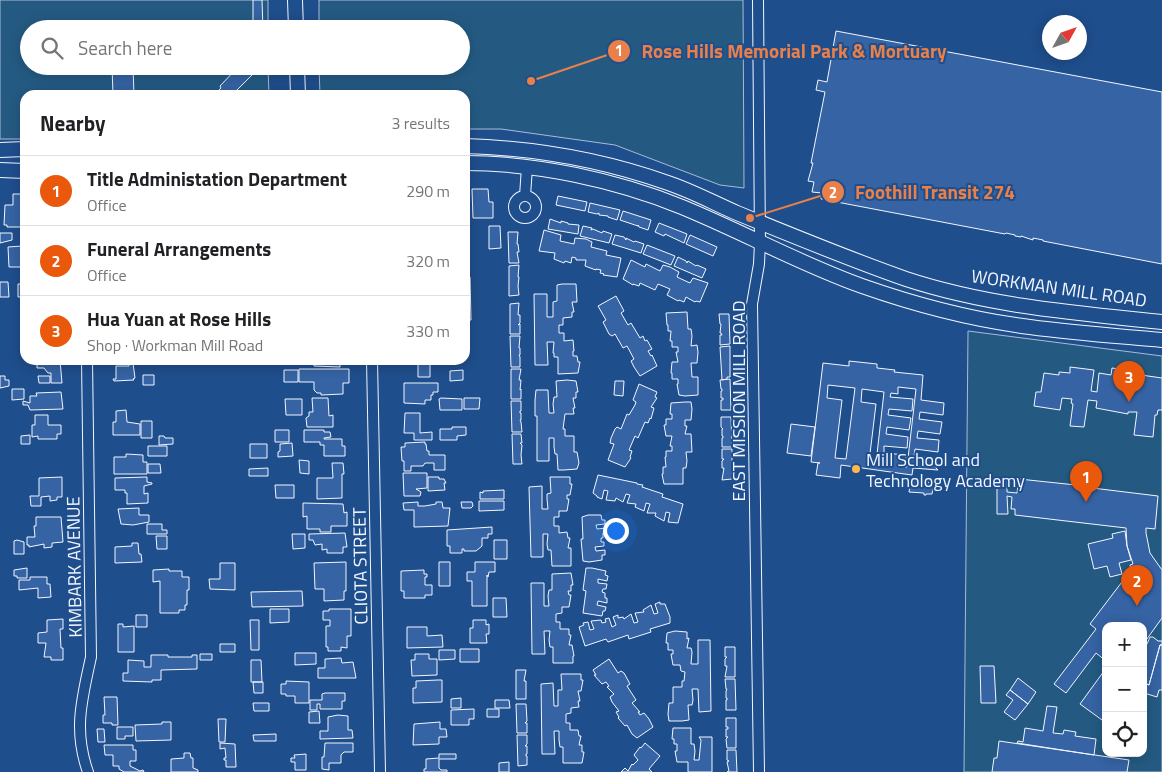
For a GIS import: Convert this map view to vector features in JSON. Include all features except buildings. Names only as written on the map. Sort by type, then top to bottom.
[{"type":"main road","points":[[295,0],[296,20]]},
{"type":"main road","points":[[297,75],[298,88]]},
{"type":"main road","name":"WORKMAN MILL ROAD","points":[[470,146],[528,150],[608,165],[667,183],[760,222],[907,279],[967,295],[1055,311],[1162,322]]},
{"type":"main road","points":[[0,150],[20,149]]},
{"type":"main road","points":[[470,152],[516,153],[528,150]]},
{"type":"main road","points":[[470,163],[527,167],[604,182],[662,199],[738,231],[760,243],[861,285],[958,314],[1029,327],[1162,340]]},
{"type":"main road","points":[[0,170],[20,171]]},
{"type":"main road","points":[[958,314],[962,307],[970,304],[1030,314],[1055,311]]},
{"type":"street","name":"EAST MISSION MILL ROAD","points":[[758,0],[760,243],[759,264],[752,304],[759,772]]},
{"type":"street","points":[[525,192],[527,167]]},
{"type":"street","name":"KIMBARK AVENUE","points":[[87,365],[91,658],[80,704],[80,737],[88,772]]},
{"type":"street","name":"CLIOTA STREET","points":[[372,365],[380,772]]},
{"type":"shaded area","points":[[0,0],[268,0],[268,20],[20,20],[20,75],[268,75],[269,90],[20,90],[20,139],[0,139]]},
{"type":"shaded area","points":[[319,0],[743,0],[744,188],[720,185],[615,145],[501,129],[470,129],[470,90],[320,90],[319,75],[470,75],[470,20],[319,20]]},
{"type":"shaded area","points":[[968,331],[1162,356],[1162,772],[964,772]]},
{"type":"place","name":"Rose Hills Memorial Park & Mortuary","points":[[531,81]]},
{"type":"place","name":"Foothill Transit 274","points":[[750,218]]},
{"type":"place","name":"Hua Yuan at Rose Hills","points":[[1129,402]]},
{"type":"place","name":"Mill School and Technology Academy","points":[[856,469]]},
{"type":"place","name":"Title Administation Department","points":[[1086,502]]},
{"type":"place","name":"Funeral Arrangements","points":[[1137,606]]}]
